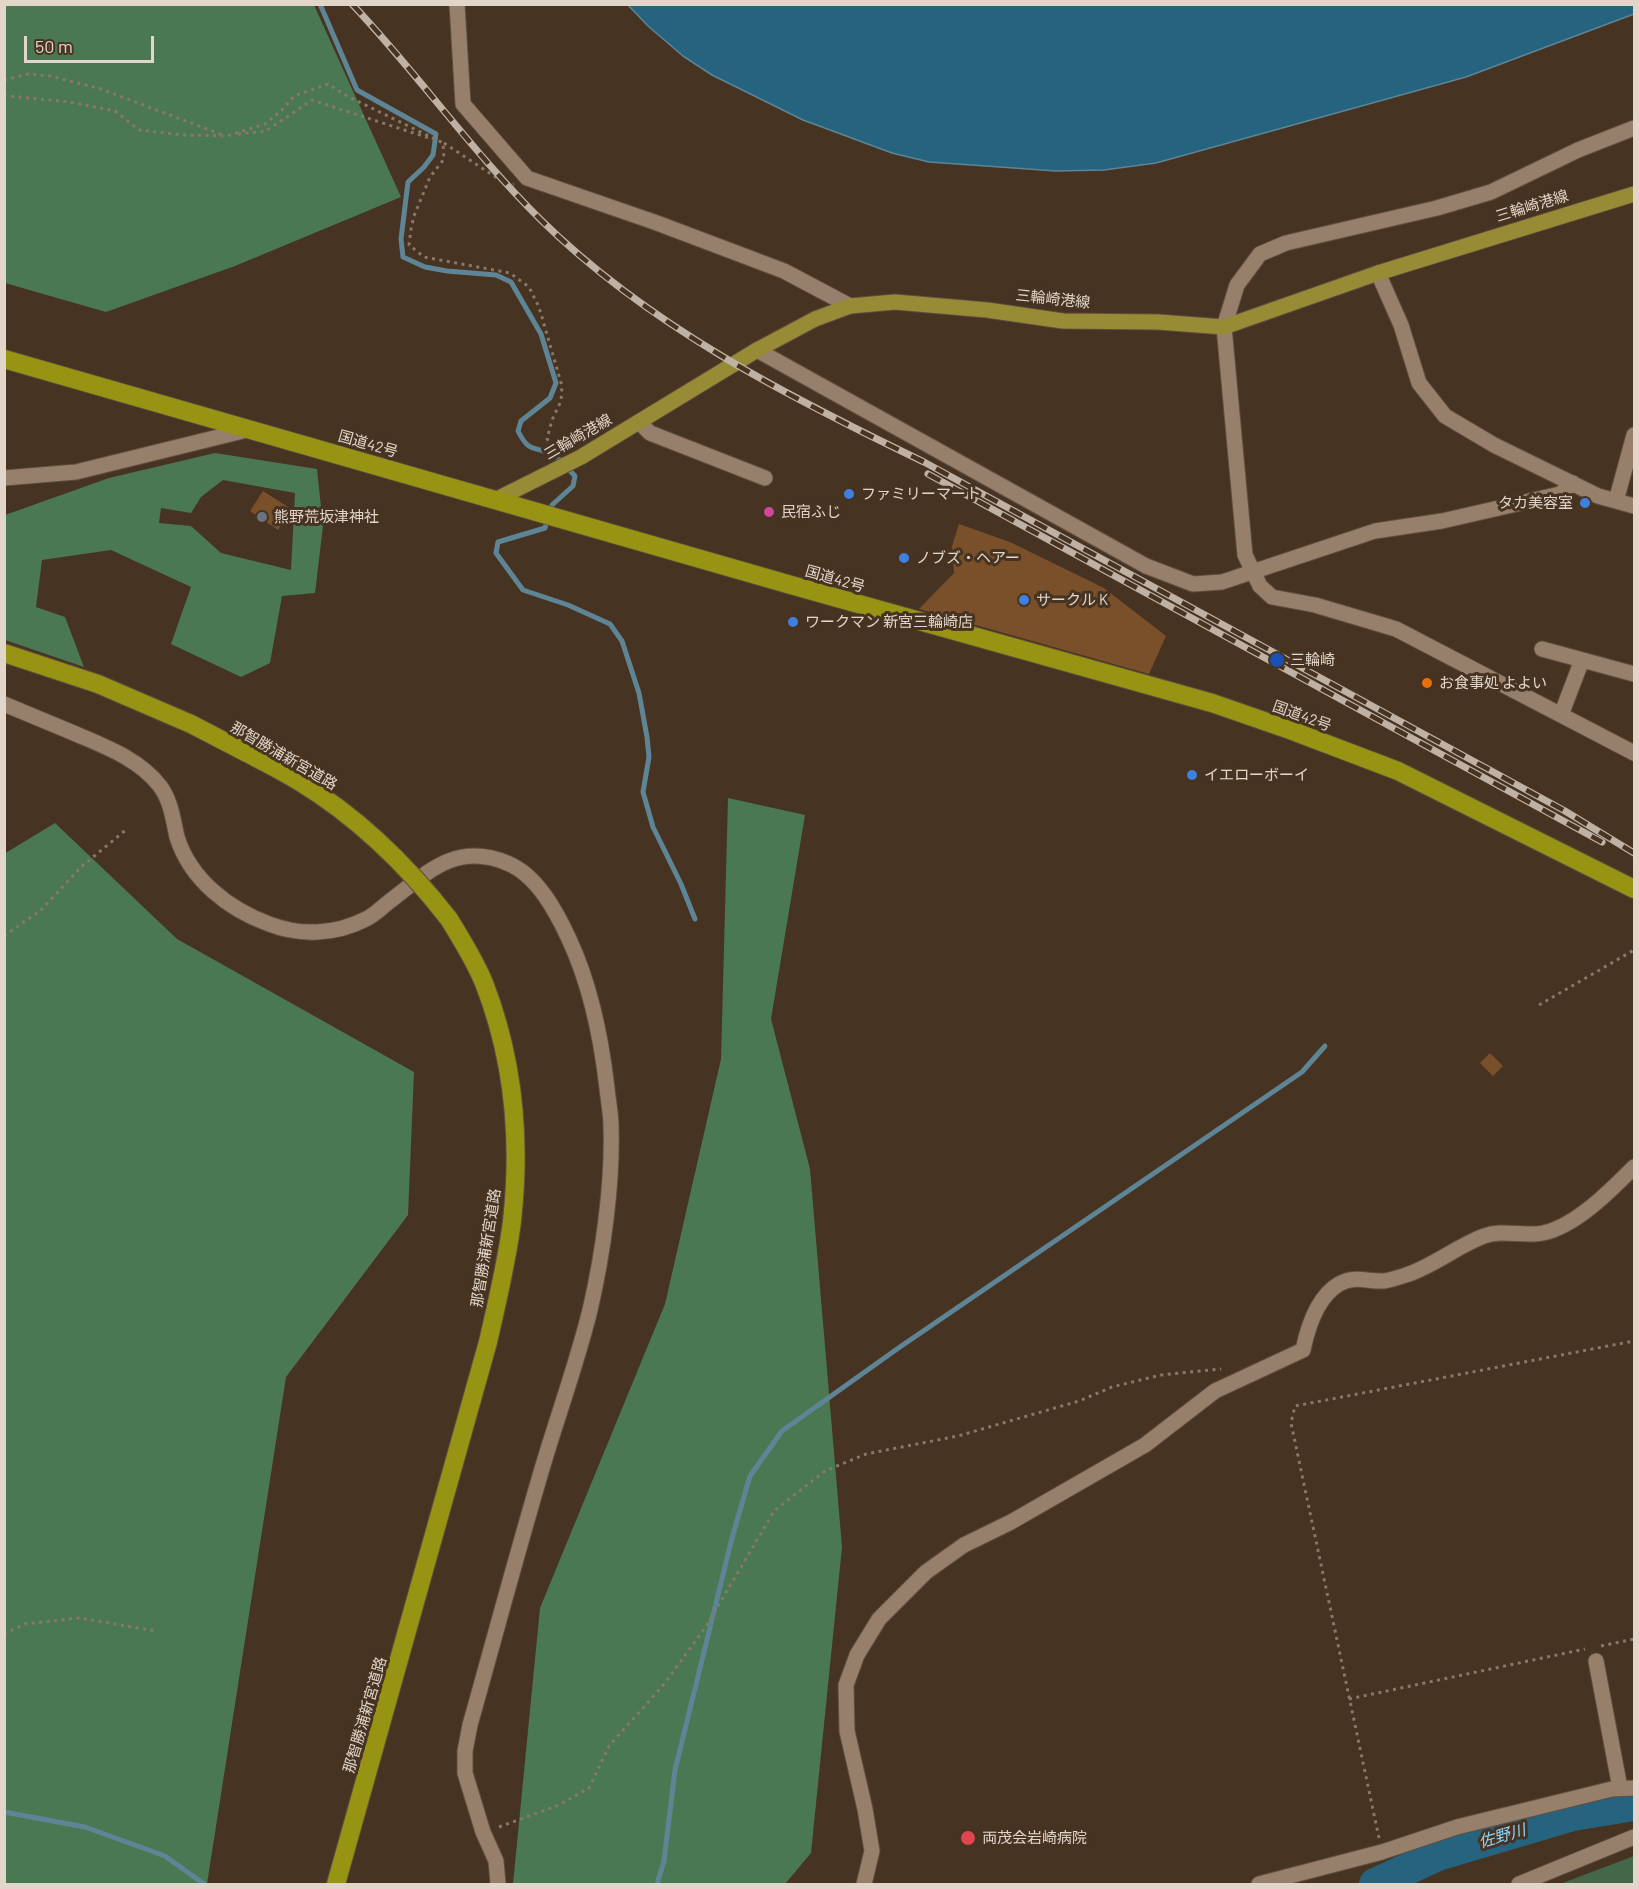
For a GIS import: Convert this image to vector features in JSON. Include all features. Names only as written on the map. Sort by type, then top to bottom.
[{"type":"highway","name":"国道42号","points":[[4,359],[790,585],[1212,703],[1398,771],[1635,889]]},
{"type":"highway","name":"那智勝浦新宮道路","points":[[4,653],[98,684],[191,724],[300,782],[355,820],[424,886],[449,919],[484,982],[507,1056],[516,1136],[512,1223],[503,1275],[488,1342],[336,1884]]},
{"type":"main road","name":"三輪崎港線","points":[[497,500],[545,477],[576,452],[639,422],[757,350],[815,319],[850,306],[895,302],[987,310],[1063,321],[1158,322],[1224,327],[1378,273],[1635,194]]},
{"type":"street","points":[[457,4],[463,104],[527,178],[657,223],[784,271],[850,306]]},
{"type":"street","points":[[1635,128],[1578,150],[1491,192],[1437,208],[1286,243],[1260,254],[1236,285],[1224,327],[1245,555],[1260,586],[1272,597],[1315,605],[1396,629],[1635,753]]},
{"type":"street","points":[[1378,273],[1401,325],[1419,383],[1445,416],[1494,445],[1598,496],[1635,506]]},
{"type":"street","points":[[757,350],[1146,566],[1193,584],[1222,582],[1375,531],[1442,521],[1560,494],[1573,483]]},
{"type":"street","points":[[639,422],[650,433],[765,478]]},
{"type":"street","points":[[4,478],[76,472],[251,429]]},
{"type":"street","points":[[1616,501],[1635,435]]},
{"type":"street","points":[[1542,649],[1635,674]]},
{"type":"street","points":[[1561,715],[1582,660]]},
{"type":"street","points":[[4,704],[116,751],[142,768],[161,787],[170,805],[179,842],[191,868],[227,903],[269,924],[292,931],[314,932],[346,927],[369,918],[437,864],[466,856],[487,856],[518,868],[529,878],[550,905],[577,956],[591,996],[604,1066],[611,1125],[610,1173],[603,1238],[590,1310],[539,1477],[470,1725],[465,1751],[465,1773],[483,1832],[496,1861],[498,1884]]},
{"type":"street","points":[[864,1884],[872,1851],[847,1731],[846,1685],[857,1654],[879,1619],[926,1572],[964,1545],[1011,1522],[1145,1445],[1215,1391],[1303,1350],[1307,1331],[1320,1302],[1339,1284],[1352,1280],[1385,1281],[1407,1275],[1484,1236],[1501,1232],[1544,1233],[1577,1217],[1635,1167]]},
{"type":"street","points":[[1259,1884],[1382,1852],[1457,1827],[1612,1789],[1627,1788],[1592,1655]]},
{"type":"street","points":[[1519,1884],[1635,1837]]},
{"type":"path","points":[[4,80],[28,74],[50,76],[100,89],[227,136],[265,124],[294,96],[328,84],[346,96],[443,143],[509,186]]},
{"type":"path","points":[[4,94],[70,102],[115,111],[139,130],[183,135],[227,136],[266,131],[312,100],[443,143]]},
{"type":"path","points":[[443,143],[444,159],[430,177],[414,216],[409,245],[424,257],[510,273],[529,288],[539,306],[562,386],[561,400],[547,439],[554,445],[576,452]]},
{"type":"path","points":[[4,936],[41,910],[81,867],[128,830]]},
{"type":"path","points":[[1539,1005],[1635,950]]},
{"type":"path","points":[[1382,1852],[1291,1423],[1295,1406],[1635,1341]]},
{"type":"path","points":[[483,1832],[559,1805],[589,1788],[609,1746],[664,1683],[707,1625],[774,1511],[825,1471],[866,1454],[957,1436],[1078,1401],[1112,1387],[1161,1376],[1232,1368],[1244,1378]]},
{"type":"path","points":[[4,1634],[25,1624],[79,1618],[157,1631]]},
{"type":"path","points":[[1600,1646],[1635,1639]]},
{"type":"path","points":[[1349,1699],[1592,1655]]},
{"type":"green space","points":[[4,5],[314,5],[401,197],[235,266],[106,312],[5,283]]},
{"type":"green space","points":[[215,453],[317,469],[323,526],[315,593],[282,596],[270,663],[241,677],[171,644],[191,587],[111,550],[42,560],[36,607],[65,617],[84,667],[5,640],[5,515],[109,478]],"holes":[[[223,480],[295,493],[291,570],[221,553],[191,526],[159,523],[161,508],[191,513],[201,497]]]},
{"type":"green space","points":[[728,798],[805,815],[771,1019],[810,1169],[842,1547],[811,1853],[785,1884],[513,1884],[540,1608],[665,1304],[721,1059]]},
{"type":"green space","points":[[55,823],[177,939],[414,1072],[408,1215],[286,1377],[207,1884],[5,1884],[4,854]]},
{"type":"green space","points":[[1634,1856],[1634,1884],[1560,1884]]},
{"type":"water","points":[[1634,4],[1634,14],[1466,77],[1156,163],[1104,170],[1056,171],[929,162],[892,153],[803,120],[712,75],[683,56],[628,5]]},
{"type":"building","points":[[263,491],[291,509],[278,530],[250,511]]},
{"type":"building","name":"サークル K","points":[[959,524],[1010,542],[1104,588],[1166,636],[1149,674],[919,609],[954,573],[952,546]]},
{"type":"building","points":[[1490,1053],[1503,1066],[1493,1076],[1480,1063]]},
{"type":"waterway","points":[[320,4],[357,90],[436,134],[433,155],[408,182],[401,239],[403,257],[425,267],[496,275],[511,282],[541,334],[556,383],[550,398],[521,421],[518,431],[530,447],[554,455],[562,462],[575,476],[573,486],[552,505],[545,528],[498,542],[496,553],[523,590],[568,605],[610,624],[622,641],[639,693],[647,737],[649,757],[643,792],[653,827],[695,919]]},
{"type":"waterway","points":[[657,1884],[664,1861],[675,1770],[732,1538],[750,1476],[782,1431],[897,1349],[1302,1072],[1325,1046]]},
{"type":"waterway","name":"佐野川","points":[[1375,1884],[1438,1855],[1573,1815],[1634,1805]]},
{"type":"waterway","points":[[4,1812],[85,1827],[165,1856],[204,1884]]},
{"type":"railway","points":[[352,4],[492,168],[541,220],[583,258],[674,326],[772,385],[924,462],[1565,811],[1634,853]]},
{"type":"railway","points":[[928,474],[1602,842]]},
{"type":"place","name":"ファミリーマート","points":[[849,494]]},
{"type":"place","name":"タカ美容室","points":[[1585,503]]},
{"type":"place","name":"民宿ふじ","points":[[769,512]]},
{"type":"place","name":"熊野荒坂津神社","points":[[262,517]]},
{"type":"place","name":"ノブズ・ヘアー","points":[[904,558]]},
{"type":"place","name":"サークル K","points":[[1024,600]]},
{"type":"place","name":"ワークマン 新宮三輪崎店","points":[[793,622]]},
{"type":"place","name":"三輪崎","points":[[1277,660]]},
{"type":"place","name":"お食事処 よよい","points":[[1427,683]]},
{"type":"place","name":"イエローボーイ","points":[[1192,775]]},
{"type":"place","name":"両茂会岩崎病院","points":[[968,1838]]}]
